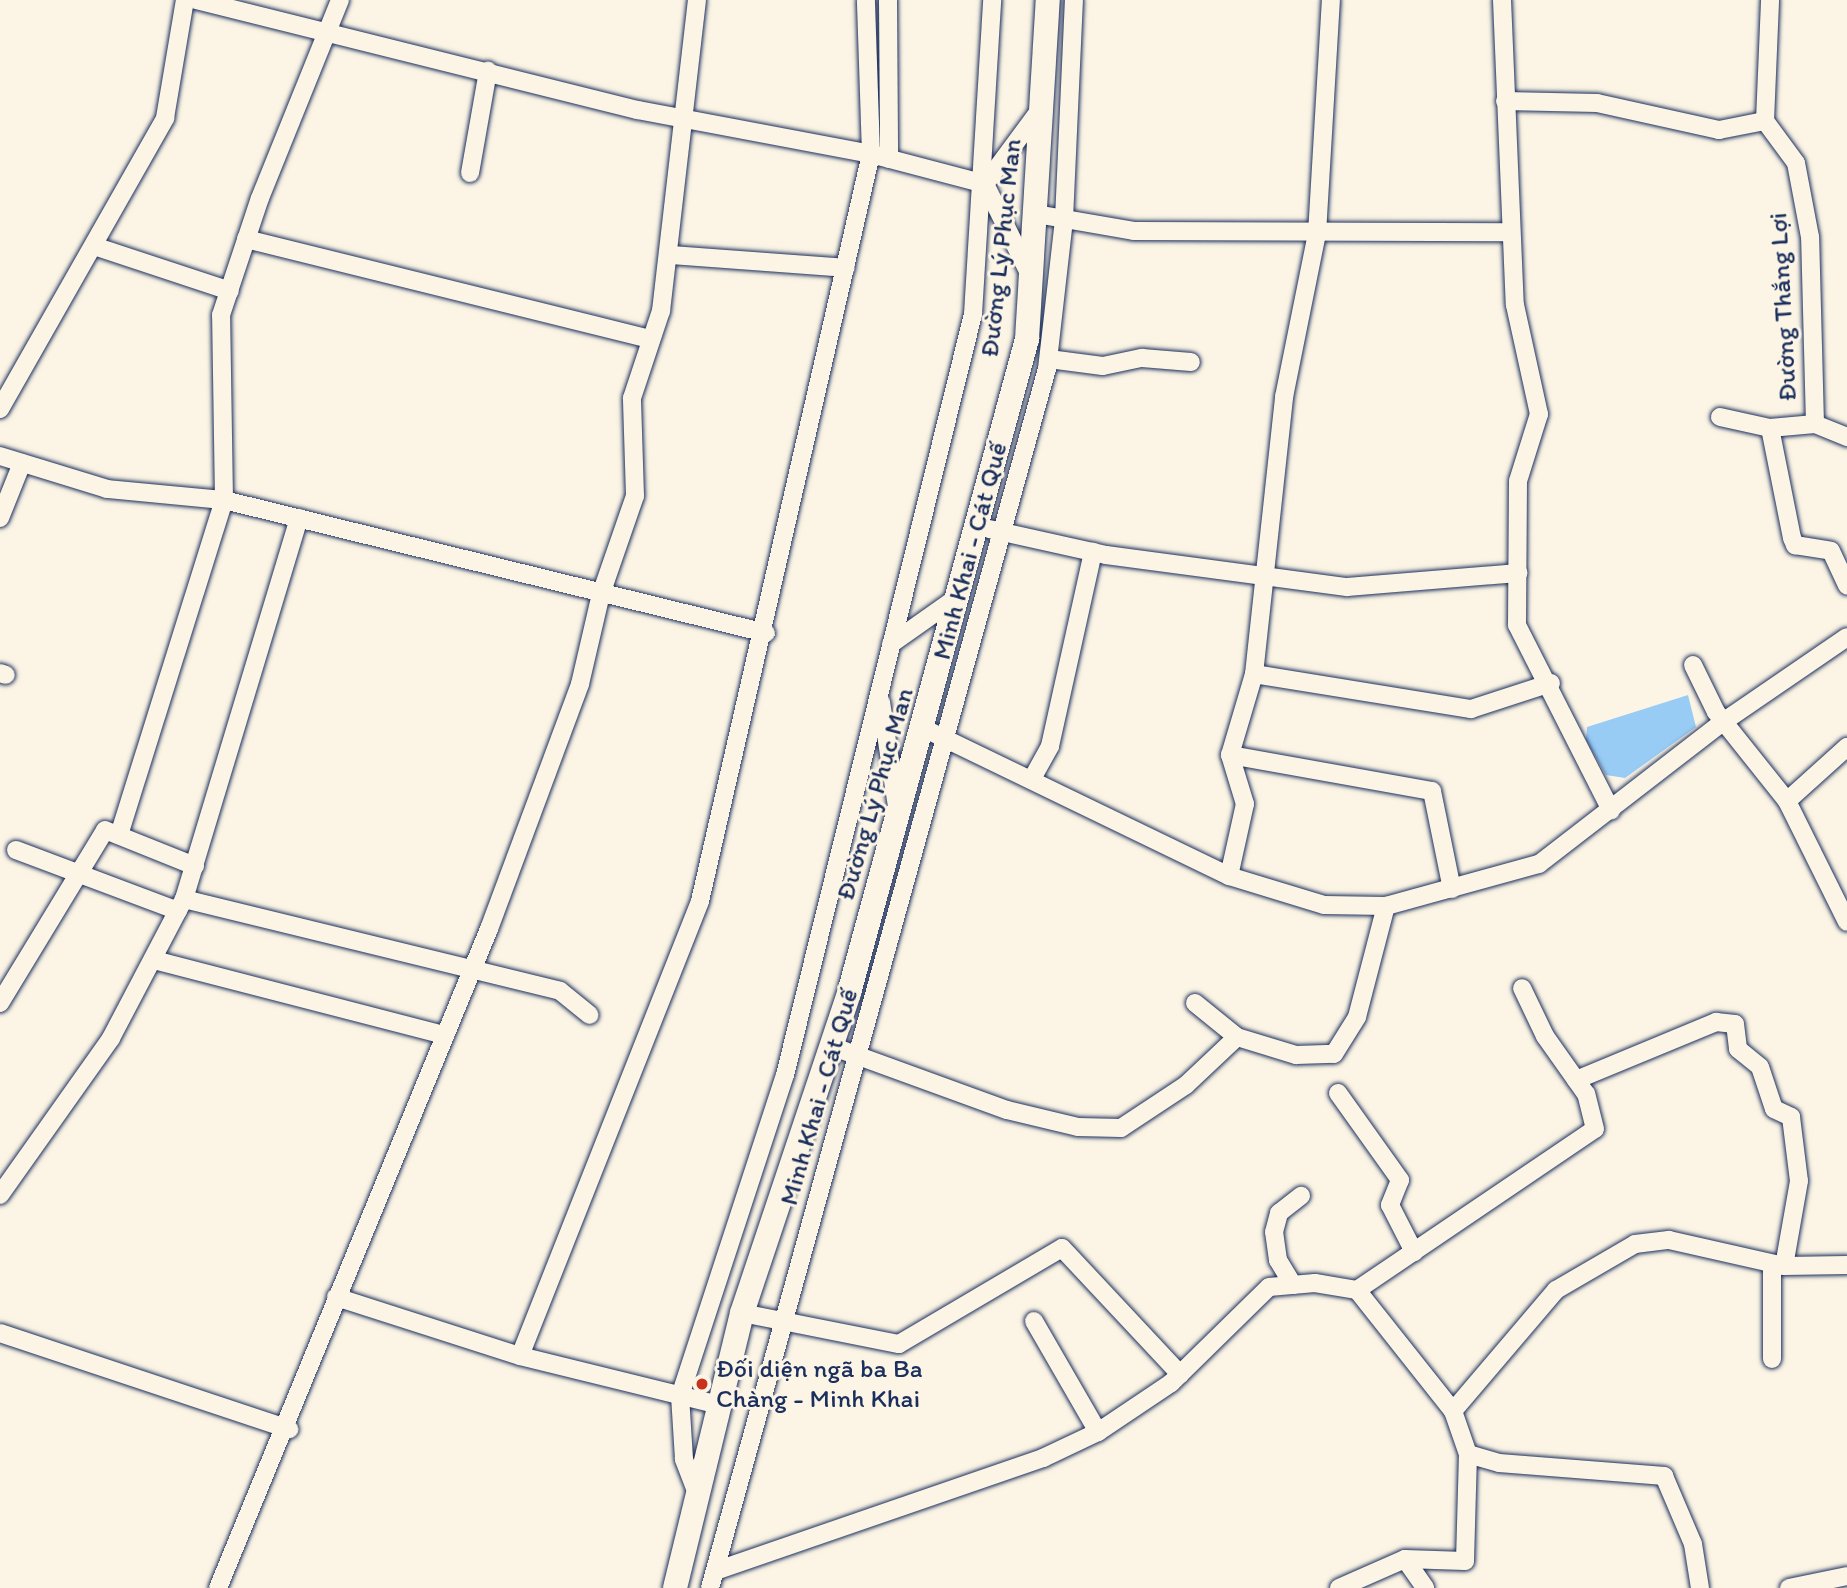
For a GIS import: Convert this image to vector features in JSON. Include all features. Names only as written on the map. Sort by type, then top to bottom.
[{"type":"main road","name":"Đường Lý Phục Man","points":[[675,1588],[742,1312],[831,1046],[925,729],[961,595],[989,529],[1027,339],[1044,105],[1048,0]]},
{"type":"street","points":[[0,409],[165,118],[185,0]]},
{"type":"street","points":[[196,0],[252,7],[326,31],[488,71],[683,118],[871,154],[985,184],[1032,278]]},
{"type":"street","points":[[119,835],[224,500],[222,315],[246,239],[340,0]]},
{"type":"street","points":[[218,1588],[289,1429],[336,1297],[473,969],[580,684],[601,594],[635,496],[632,398],[651,340],[670,255],[697,0]]},
{"type":"street","points":[[520,1356],[700,901],[766,634],[871,154],[866,0]]},
{"type":"street","points":[[888,0],[889,159]]},
{"type":"street","points":[[698,1496],[684,1459],[680,1395],[785,1075],[973,314],[985,184],[992,0]]},
{"type":"street","name":"Minh Khai - Cát Quế","points":[[709,1588],[718,1570],[782,1320],[948,739],[989,529],[1049,359],[1064,219],[1074,0]]},
{"type":"street","points":[[1229,876],[1245,804],[1230,755],[1254,674],[1269,575],[1284,397],[1317,234],[1331,0]]},
{"type":"street","points":[[1502,0],[1515,305],[1539,414],[1518,481],[1517,625],[1551,683],[1611,810]]},
{"type":"street","points":[[1505,101],[1597,103],[1719,130],[1765,121],[1770,0]]},
{"type":"street","points":[[470,173],[488,71]]},
{"type":"street","points":[[985,184],[1044,105]]},
{"type":"street","name":"Đường Thắng Lợi","points":[[1765,121],[1796,163],[1810,237],[1815,424],[1770,428],[1792,538],[1796,545],[1831,551],[1847,586]]},
{"type":"street","points":[[1036,214],[1134,231],[1317,234],[1382,227],[1511,232]]},
{"type":"street","points":[[246,239],[651,340]]},
{"type":"street","points":[[94,246],[230,291]]},
{"type":"street","points":[[670,255],[846,268]]},
{"type":"street","points":[[1049,359],[1103,366],[1142,358],[1191,362]]},
{"type":"street","points":[[1720,417],[1770,428]]},
{"type":"street","points":[[1815,424],[1847,437]]},
{"type":"street","points":[[0,456],[107,489],[224,500],[766,634]]},
{"type":"street","points":[[0,518],[22,463]]},
{"type":"street","points":[[0,1195],[111,1038],[181,905],[299,518]]},
{"type":"street","points":[[989,529],[1093,552],[1347,587],[1518,573]]},
{"type":"street","points":[[1033,777],[1050,747],[1093,552]]},
{"type":"street","points":[[891,645],[961,595]]},
{"type":"street","points":[[925,729],[1033,777],[1229,876],[1324,905],[1386,906],[1539,864],[1723,722],[1847,638]]},
{"type":"street","points":[[1693,664],[1723,722],[1787,801],[1847,922]]},
{"type":"street","points":[[1254,674],[1471,709],[1551,683]]},
{"type":"street","points":[[880,692],[899,819]]},
{"type":"street","points":[[1787,801],[1847,747]]},
{"type":"street","points":[[1230,755],[1432,791],[1452,889]]},
{"type":"street","points":[[2,994],[105,830],[195,866]]},
{"type":"street","points":[[16,850],[181,905],[560,990],[590,1015]]},
{"type":"street","points":[[1195,1003],[1237,1037],[1296,1055],[1334,1054],[1357,1017],[1386,906]]},
{"type":"street","points":[[154,960],[445,1035]]},
{"type":"street","points":[[718,1570],[1042,1458],[1098,1432],[1180,1374],[1243,1307],[1269,1287],[1293,1284],[1357,1290],[1595,1129],[1576,1080],[1545,1036],[1522,988]]},
{"type":"street","points":[[1576,1080],[1716,1023],[1735,1024],[1738,1049],[1760,1066],[1774,1109],[1791,1117],[1799,1181],[1778,1265],[1772,1359]]},
{"type":"street","points":[[831,1046],[1007,1110],[1078,1127],[1121,1128],[1186,1085],[1237,1037]]},
{"type":"street","points":[[1338,1093],[1401,1180],[1390,1205],[1414,1252]]},
{"type":"street","points":[[1293,1284],[1278,1260],[1274,1232],[1279,1213],[1301,1196]]},
{"type":"street","points":[[1453,1411],[1556,1290],[1598,1260],[1635,1244],[1669,1240],[1778,1265],[1847,1265]]},
{"type":"street","points":[[742,1312],[899,1344],[1062,1248],[1180,1374]]},
{"type":"street","points":[[1339,1588],[1405,1559],[1465,1561],[1468,1454],[1453,1411],[1357,1290]]},
{"type":"street","points":[[336,1297],[520,1356],[720,1405]]},
{"type":"street","points":[[1034,1321],[1098,1432]]},
{"type":"street","points":[[0,1333],[289,1429]]},
{"type":"street","points":[[1468,1454],[1499,1463],[1664,1476],[1693,1544],[1700,1588]]},
{"type":"street","points":[[1405,1559],[1425,1588]]},
{"type":"street","points":[[1789,1588],[1847,1576]]},
{"type":"water","points":[[1688,695],[1696,727],[1625,778],[1606,775],[1586,740],[1587,727]]},
{"type":"place","name":"Đối diện ngã ba Ba Chàng - Minh Khai","points":[[702,1384]]}]
